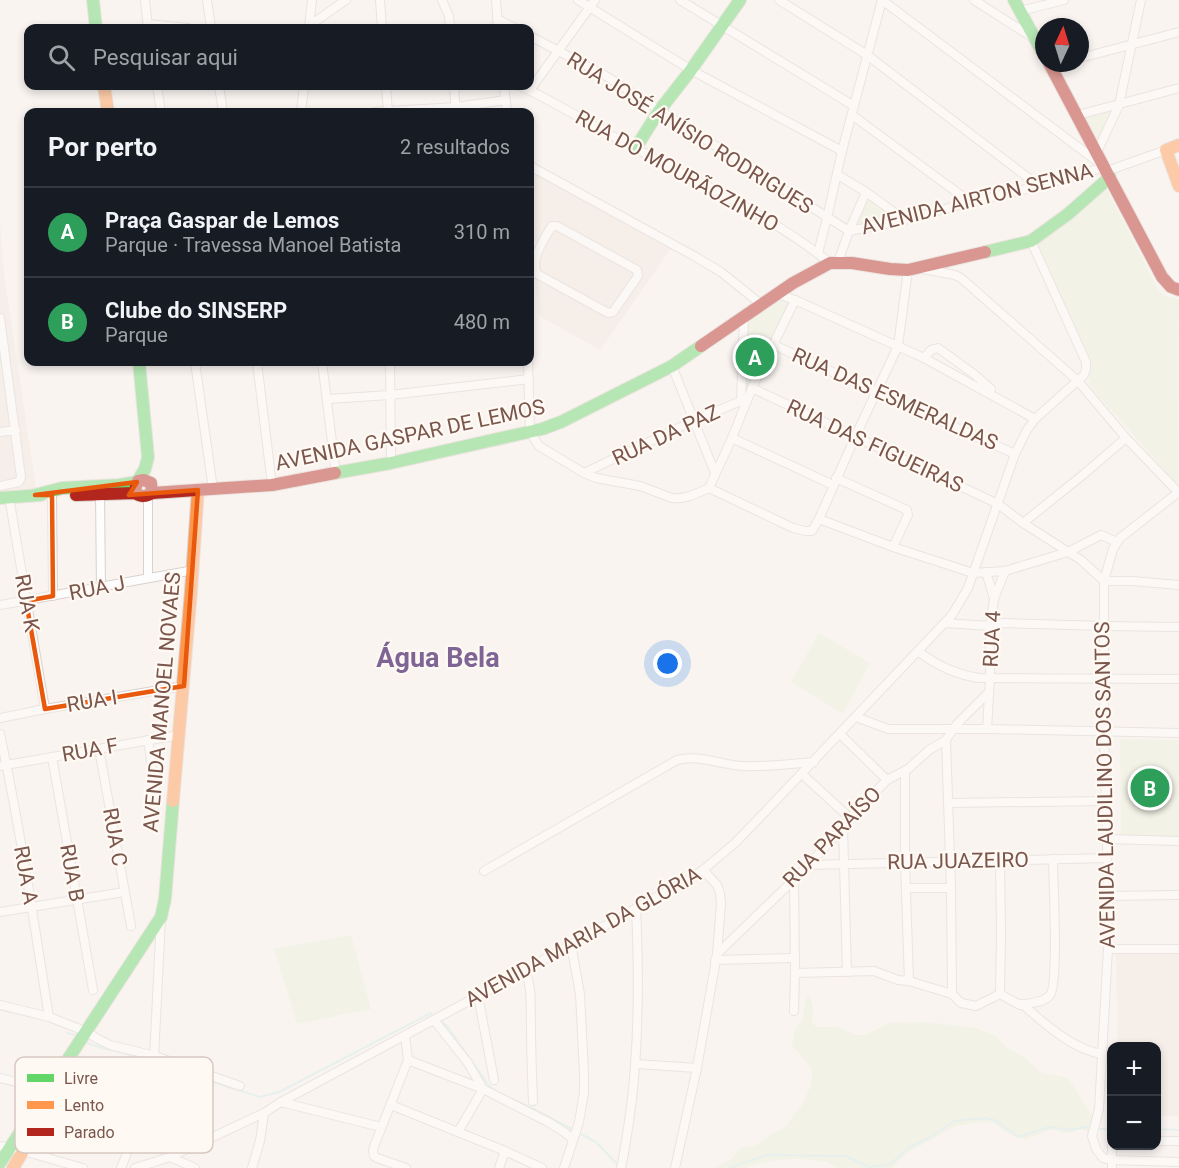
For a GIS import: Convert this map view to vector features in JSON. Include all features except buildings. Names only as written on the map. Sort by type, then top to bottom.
[{"type":"street","points":[[93,0],[96,24]]},
{"type":"street","points":[[145,0],[148,24]]},
{"type":"street","points":[[207,0],[210,24]]},
{"type":"street","points":[[309,24],[312,0]]},
{"type":"street","points":[[319,24],[346,0]]},
{"type":"street","points":[[380,0],[382,24]]},
{"type":"street","points":[[442,0],[450,24]]},
{"type":"street","points":[[496,0],[497,24]]},
{"type":"street","points":[[578,0],[593,4],[692,70],[842,151]]},
{"type":"street","points":[[680,0],[853,110],[970,202]]},
{"type":"street","points":[[635,149],[740,0]]},
{"type":"street","points":[[779,0],[867,55],[1039,186]]},
{"type":"street","points":[[818,253],[882,0],[1107,172]]},
{"type":"street","points":[[974,0],[1035,39]]},
{"type":"street","points":[[1035,39],[1017,5],[1064,0]]},
{"type":"street","points":[[1097,152],[1119,105],[1141,0]]},
{"type":"street","points":[[534,84],[593,4]]},
{"type":"street","points":[[1089,56],[1179,32]]},
{"type":"street","name":"RUA JOSÉ ANÍSIO RODRIGUES","points":[[534,38],[606,76],[849,231]]},
{"type":"street","points":[[1055,72],[1162,277],[1179,290]]},
{"type":"street","points":[[1078,116],[1179,88]]},
{"type":"street","points":[[105,90],[107,108]]},
{"type":"street","points":[[158,90],[160,108]]},
{"type":"street","points":[[220,90],[222,108]]},
{"type":"street","points":[[301,108],[304,90]]},
{"type":"street","points":[[386,90],[388,108]]},
{"type":"street","points":[[454,90],[456,108]]},
{"type":"street","points":[[505,90],[507,108]]},
{"type":"street","name":"RUA DO MOURÃOZINHO","points":[[530,90],[635,149],[756,212],[834,262]]},
{"type":"street","points":[[466,108],[506,100]]},
{"type":"street","points":[[1179,144],[1166,150],[1179,186]]},
{"type":"street","name":"AVENIDA AIRTON SENNA","points":[[849,231],[1107,172],[1166,150]]},
{"type":"street","points":[[534,168],[694,255],[721,272],[762,304]]},
{"type":"street","points":[[912,269],[1031,241],[1068,214],[1107,172]]},
{"type":"street","points":[[838,176],[866,192],[905,220]]},
{"type":"street","points":[[866,192],[834,262],[958,276],[1078,381],[1126,438],[1179,493]]},
{"type":"street","points":[[555,225],[634,268],[638,274],[614,312],[610,313],[537,274],[534,251],[551,226],[555,225]]},
{"type":"street","points":[[1031,241],[1086,362],[1084,375],[1078,381]]},
{"type":"street","name":"AVENIDA GASPAR DE LEMOS","points":[[145,490],[194,490],[272,485],[392,463],[530,432],[561,422],[672,366],[793,283],[834,262]]},
{"type":"street","points":[[709,488],[793,528],[812,531],[898,346],[912,269]]},
{"type":"street","points":[[778,294],[924,358],[1035,419]]},
{"type":"street","points":[[528,366],[530,432],[539,446],[596,478],[640,486],[676,499],[686,497],[709,488],[732,438],[745,400],[795,300]]},
{"type":"street","points":[[744,317],[745,400]]},
{"type":"street","points":[[0,322],[4,377],[16,430],[21,476],[19,482],[0,486]]},
{"type":"street","name":"RUA DAS ESMERALDAS","points":[[774,345],[1016,454]]},
{"type":"street","points":[[924,358],[933,349],[941,349],[974,374],[1000,398]]},
{"type":"street","points":[[139,366],[147,435],[148,462],[145,490],[148,578]]},
{"type":"street","points":[[196,366],[213,489]]},
{"type":"street","points":[[257,366],[272,485]]},
{"type":"street","points":[[323,366],[336,474]]},
{"type":"street","points":[[390,366],[392,463]]},
{"type":"street","points":[[672,366],[715,473]]},
{"type":"street","points":[[328,399],[529,379]]},
{"type":"street","name":"AVENIDA MARIA DA GLÓRIA","points":[[213,1137],[264,1113],[670,891],[703,870],[735,843],[945,623],[963,598],[1027,430],[1035,419],[1078,381]]},
{"type":"street","name":"RUA DAS FIGUEIRAS","points":[[752,388],[998,504],[1081,560],[1104,581]]},
{"type":"street","name":"RUA DA PAZ","points":[[585,473],[693,421],[745,400]]},
{"type":"street","points":[[0,432],[16,430]]},
{"type":"street","points":[[732,438],[907,510],[908,515],[893,547]]},
{"type":"street","points":[[1023,523],[1126,438]]},
{"type":"street","points":[[36,495],[62,488],[120,485],[145,490]]},
{"type":"street","points":[[4,497],[145,490]]},
{"type":"street","name":"AVENIDA MANOEL NOVAES","points":[[161,917],[165,899],[194,570],[194,490]]},
{"type":"street","name":"AVENIDA LAUDILINO DOS SANTOS","points":[[1112,1164],[1096,1149],[1092,1136],[1099,1109],[1107,949],[1104,581],[1113,549],[1120,537],[1179,493]]},
{"type":"street","points":[[100,494],[101,587]]},
{"type":"street","points":[[52,495],[53,596]]},
{"type":"street","name":"RUA K","points":[[4,497],[26,601],[45,709]]},
{"type":"street","points":[[819,519],[893,547],[973,573],[1005,571],[1068,552],[1101,535],[1117,542]]},
{"type":"street","name":"RUA J","points":[[0,605],[194,570]]},
{"type":"street","name":"RUA 4","points":[[990,679],[990,626],[994,598],[1005,571]]},
{"type":"street","name":"RUA 4","points":[[986,572],[994,598]]},
{"type":"street","points":[[1104,581],[1179,585]]},
{"type":"street","points":[[945,623],[990,626],[1003,623],[1179,627]]},
{"type":"street","points":[[918,651],[957,674],[969,677],[1179,679]]},
{"type":"street","points":[[987,729],[990,679]]},
{"type":"street","name":"RUA I","points":[[0,718],[184,686]]},
{"type":"street","name":"RUA PARAÍSO","points":[[716,957],[809,865],[887,780],[904,771],[929,750],[946,740],[955,726],[989,692]]},
{"type":"street","points":[[856,717],[884,728],[955,726],[987,729],[1179,733]]},
{"type":"street","name":"RUA A","points":[[0,734],[3,765],[31,907],[49,1017]]},
{"type":"street","points":[[840,734],[887,780]]},
{"type":"street","name":"RUA F","points":[[3,765],[179,735]]},
{"type":"street","points":[[148,740],[157,802]]},
{"type":"street","points":[[946,740],[951,861],[952,994]]},
{"type":"street","name":"RUA C","points":[[99,749],[131,926]]},
{"type":"street","name":"RUA B","points":[[52,757],[93,990]]},
{"type":"street","points":[[484,871],[677,760],[695,758],[742,766],[814,762]]},
{"type":"street","points":[[904,771],[909,981]]},
{"type":"street","points":[[802,774],[850,818]]},
{"type":"street","points":[[948,803],[1106,801]]},
{"type":"street","points":[[843,827],[847,972]]},
{"type":"street","points":[[1107,839],[1179,841]]},
{"type":"street","name":"RUA JUAZEIRO","points":[[809,865],[1107,858]]},
{"type":"street","points":[[1000,994],[1020,1005],[1046,999],[1052,992],[1055,956],[1053,859]]},
{"type":"street","points":[[1000,860],[1002,934],[1000,994]]},
{"type":"street","points":[[675,1168],[697,1068],[716,957],[720,893],[717,885],[703,870]]},
{"type":"street","points":[[794,879],[794,1011]]},
{"type":"street","points":[[906,888],[951,888]]},
{"type":"street","points":[[0,912],[124,892]]},
{"type":"street","points":[[1108,896],[1179,895]]},
{"type":"street","points":[[621,1165],[636,1065],[638,954],[636,909]]},
{"type":"street","points":[[69,1057],[161,917]]},
{"type":"street","points":[[0,1005],[49,1017],[85,1031],[110,1045],[155,1057],[161,917]]},
{"type":"street","points":[[564,1168],[579,1122],[584,1093],[582,1015],[571,944]]},
{"type":"street","points":[[1107,949],[1179,949]]},
{"type":"street","points":[[716,957],[795,958]]},
{"type":"street","points":[[525,970],[530,981],[531,993],[533,1101]]},
{"type":"street","points":[[795,973],[874,971],[898,980],[952,994],[961,1003],[976,1006],[1000,994]]},
{"type":"street","points":[[478,996],[494,1080]]},
{"type":"street","points":[[1022,1004],[1070,1041],[1102,1054]]},
{"type":"street","points":[[434,1020],[468,1063],[483,1089]]},
{"type":"street","points":[[405,1035],[408,1060],[373,1150],[374,1156],[406,1168]]},
{"type":"street","points":[[408,1060],[483,1089],[574,1137]]},
{"type":"street","points":[[636,1065],[697,1068]]},
{"type":"street","points":[[213,1077],[240,1086]]},
{"type":"street","points":[[0,1078],[15,1081]]},
{"type":"street","points":[[458,1132],[483,1089]]},
{"type":"street","points":[[281,1102],[381,1127]]},
{"type":"street","points":[[391,1105],[542,1168]]},
{"type":"street","points":[[252,1168],[260,1142],[264,1113]]},
{"type":"street","points":[[0,1163],[5,1148],[15,1135]]},
{"type":"street","points":[[1161,1141],[1179,1141]]},
{"type":"street","points":[[499,1168],[505,1151]]},
{"type":"street","points":[[13,1168],[22,1153]]},
{"type":"street","points":[[30,1153],[83,1168]]},
{"type":"street","points":[[121,1168],[127,1153]]},
{"type":"street","name":"AVENIDA MARIA DA GLÓRIA","points":[[135,1168],[179,1153]]},
{"type":"street","points":[[170,1157],[195,1168]]},
{"type":"street","points":[[1112,1164],[1179,1162]]},
{"type":"highlighted area","points":[[137,482],[129,495],[198,490],[184,686],[45,709],[26,601],[53,596],[52,495],[35,495]]},
{"type":"shaded area","points":[[534,170],[672,247],[600,350],[538,315],[534,255],[540,244],[534,241]]},
{"type":"shaded area","points":[[0,222],[4,274],[36,488],[0,493]]},
{"type":"shaded area","points":[[1116,954],[1179,954],[1179,1116],[1161,1116],[1161,1042],[1118,1042]]},
{"type":"green space","points":[[1119,105],[1097,152],[1078,115]]},
{"type":"green space","points":[[1106,188],[1158,289],[1164,296],[1179,299],[1178,485],[1089,385],[1091,360],[1033,249]]},
{"type":"green space","points":[[868,197],[901,220],[854,227]]},
{"type":"green space","points":[[778,298],[789,302],[746,394],[743,394],[747,320]]},
{"type":"green space","points":[[819,633],[870,663],[843,714],[791,682]]},
{"type":"green space","points":[[1120,739],[1179,740],[1179,837],[1121,835]]},
{"type":"green space","points":[[351,935],[371,1009],[297,1024],[274,949]]},
{"type":"green space","points":[[809,993],[813,1008],[812,1021],[816,1027],[837,1027],[857,1035],[865,1035],[891,1022],[927,1022],[977,1028],[996,1036],[1006,1047],[1025,1058],[1041,1072],[1068,1078],[1097,1123],[1092,1132],[1079,1129],[1071,1133],[1064,1133],[1052,1129],[1025,1140],[1008,1134],[994,1123],[982,1122],[956,1126],[909,1152],[892,1168],[839,1168],[824,1161],[796,1159],[770,1161],[744,1168],[713,1168],[730,1160],[740,1148],[754,1147],[771,1134],[784,1128],[802,1105],[811,1085],[812,1071],[792,1046],[794,1032],[802,1020]]},
{"type":"waterway","points":[[213,1082],[260,1097],[279,1092],[432,1014]]},
{"type":"waterway","points":[[442,1022],[490,1087],[495,1090]]},
{"type":"waterway","points":[[68,1033],[75,1035]]},
{"type":"waterway","points":[[86,1042],[138,1057]]},
{"type":"waterway","points":[[510,1098],[596,1142],[619,1166]]},
{"type":"waterway","points":[[730,1168],[766,1155],[845,1156],[869,1167],[889,1165],[910,1147],[954,1121],[986,1118],[997,1121],[1018,1137],[1049,1127],[1069,1130],[1091,1128]]},
{"type":"waterway","points":[[1097,1129],[1107,1129]]},
{"type":"waterway","points":[[1161,1129],[1179,1130]]},
{"type":"traffic: fast","points":[[93,0],[96,24]]},
{"type":"traffic: fast","points":[[635,149],[659,111],[740,0]]},
{"type":"traffic: fast","points":[[1014,0],[1035,38]]},
{"type":"traffic: fast","points":[[985,252],[1031,241],[1068,214],[1110,177]]},
{"type":"traffic: fast","points":[[335,473],[391,463],[542,429],[561,422],[672,366],[701,346]]},
{"type":"traffic: fast","points":[[35,495],[62,488],[137,482],[145,469],[148,457],[139,366]]},
{"type":"traffic: fast","points":[[0,498],[41,495]]},
{"type":"traffic: fast","points":[[69,1057],[161,917],[165,899],[173,801]]},
{"type":"traffic: fast","points":[[0,1163],[15,1140]]},
{"type":"traffic: slow","points":[[105,90],[107,108]]},
{"type":"traffic: slow","points":[[1179,145],[1166,150],[1179,186]]},
{"type":"traffic: slow","points":[[173,801],[198,490]]},
{"type":"traffic: slow","points":[[13,1168],[22,1153]]},
{"type":"traffic: jam","points":[[1054,72],[1162,277],[1171,287],[1179,290]]},
{"type":"traffic: jam","points":[[701,346],[793,283],[830,263],[852,263],[908,270],[985,252]]},
{"type":"traffic: jam","points":[[152,493],[272,485],[335,473]]},
{"type":"traffic: jam","points":[[76,495],[135,493],[146,496],[152,493],[151,483],[144,480],[138,481],[135,493]]},
{"type":"place","name":"Praça Gaspar de Lemos","points":[[755,357]]},
{"type":"place","name":"Clube do SINSERP","points":[[1150,788]]},
{"type":"district","name":"Água Bela","points":[[438,658]]}]
